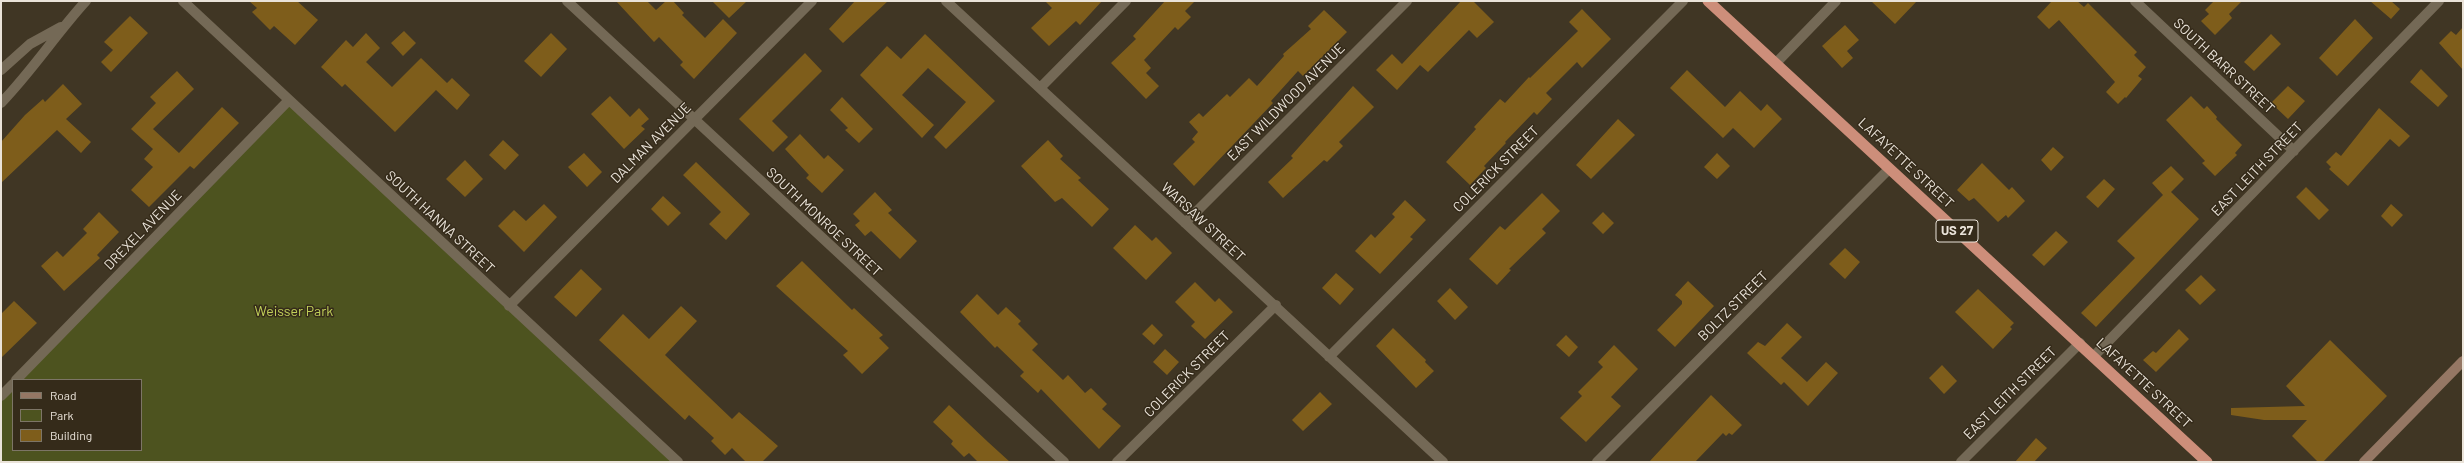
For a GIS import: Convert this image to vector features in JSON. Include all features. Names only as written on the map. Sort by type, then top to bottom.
[{"type":"highway","name":"LAFAYETTE STREET","points":[[1708,1],[2080,343],[2207,462]]},
{"type":"main road","points":[[2364,462],[2463,361]]},
{"type":"street","points":[[1,103],[42,57],[63,26],[86,1]]},
{"type":"street","name":"SOUTH HANNA STREET","points":[[183,1],[678,462]]},
{"type":"street","name":"SOUTH MONROE STREET","points":[[566,1],[1064,462]]},
{"type":"street","name":"DALMAN AVENUE","points":[[509,306],[812,1]]},
{"type":"street","name":"WARSAW STREET","points":[[946,1],[1261,294],[1276,305],[1329,358],[1443,462]]},
{"type":"street","points":[[1040,88],[1126,1]]},
{"type":"street","name":"EAST WILDWOOD AVENUE","points":[[1185,223],[1407,1]]},
{"type":"street","name":"COLERICK STREET","points":[[1329,358],[1683,1]]},
{"type":"street","points":[[1776,63],[1836,1]]},
{"type":"street","name":"SOUTH BARR STREET","points":[[2134,1],[2294,151]]},
{"type":"street","name":"EAST LEITH STREET","points":[[2094,356],[2439,1]]},
{"type":"street","points":[[1,70],[30,44],[63,26]]},
{"type":"street","name":"DREXEL AVENUE","points":[[17,379],[289,100]]},
{"type":"street","name":"BOLTZ STREET","points":[[1597,462],[1889,169]]},
{"type":"street","name":"COLERICK STREET","points":[[1117,462],[1276,305]]},
{"type":"street","name":"EAST LEITH STREET","points":[[1961,462],[2080,343]]},
{"type":"street","points":[[1,396],[12,385]]},
{"type":"green space","name":"Weisser Park","points":[[289,100],[678,462],[1,462],[1,396],[12,385],[12,451],[142,451],[142,379],[17,379]]},
{"type":"building","points":[[249,1],[297,1],[318,20],[295,45],[274,26],[270,30],[252,12],[257,8]]},
{"type":"building","points":[[616,1],[647,1],[656,10],[666,1],[673,1],[684,13],[682,15],[705,38],[723,19],[737,33],[694,79],[680,65],[683,62],[659,37],[654,42]]},
{"type":"building","points":[[712,1],[747,1],[729,18]]},
{"type":"building","points":[[855,1],[888,1],[843,43],[829,29]]},
{"type":"building","points":[[1045,1],[1102,1],[1080,25],[1076,21],[1049,46],[1031,28],[1052,8]]},
{"type":"building","points":[[1165,1],[1195,1],[1185,11],[1191,17],[1178,30],[1175,27],[1144,60],[1151,68],[1146,73],[1159,86],[1146,99],[1111,63],[1136,39],[1133,36]]},
{"type":"building","points":[[1461,1],[1473,1],[1494,22],[1477,38],[1469,30],[1428,72],[1420,65],[1397,90],[1376,70],[1392,54],[1402,64]]},
{"type":"building","points":[[1871,1],[1917,1],[1895,24]]},
{"type":"building","points":[[2052,1],[2077,1],[2084,7],[2088,3],[2137,52],[2134,55],[2146,67],[2138,76],[2142,79],[2126,98],[2125,97],[2118,104],[2106,92],[2115,82],[2059,20],[2049,29],[2037,17]]},
{"type":"building","points":[[2214,1],[2242,1],[2229,14],[2232,18],[2215,35],[2201,21],[2209,14],[2205,10]]},
{"type":"building","points":[[2370,1],[2391,1],[2400,9],[2391,19]]},
{"type":"building","points":[[1582,9],[1611,39],[1582,68],[1577,62],[1546,93],[1552,99],[1537,115],[1534,112],[1505,142],[1506,143],[1484,166],[1486,168],[1470,185],[1446,162],[1476,129],[1474,127],[1500,99],[1505,103],[1529,77],[1530,78],[1578,31],[1569,22]]},
{"type":"building","points":[[1324,10],[1347,32],[1303,76],[1298,71],[1271,101],[1273,103],[1194,186],[1173,164],[1195,142],[1192,139],[1198,132],[1189,122],[1199,113],[1203,117],[1227,94],[1230,97],[1249,78],[1257,86],[1284,56],[1283,54],[1311,29],[1308,26]]},
{"type":"building","points":[[130,16],[148,33],[111,72],[101,62],[113,50],[104,42]]},
{"type":"building","points":[[2355,19],[2373,38],[2337,76],[2319,58]]},
{"type":"building","points":[[1845,25],[1859,40],[1847,51],[1853,58],[1842,68],[1822,46]]},
{"type":"building","points":[[2463,27],[2463,70],[2439,43],[2451,31],[2456,35]]},
{"type":"building","points":[[404,31],[416,43],[403,56],[391,43]]},
{"type":"building","points":[[366,33],[380,48],[366,62],[392,87],[421,58],[447,83],[452,78],[470,95],[457,110],[436,90],[395,132],[345,84],[342,87],[321,67],[346,40],[353,47]]},
{"type":"building","points":[[551,33],[567,49],[541,77],[524,61]]},
{"type":"building","points":[[925,34],[995,101],[946,149],[934,137],[966,102],[928,68],[902,95],[934,125],[922,138],[860,75],[887,46],[901,59]]},
{"type":"building","points":[[2271,34],[2281,44],[2254,71],[2244,62]]},
{"type":"building","points":[[805,53],[822,71],[772,121],[788,137],[773,152],[739,119]]},
{"type":"building","points":[[2421,69],[2448,96],[2438,107],[2410,82]]},
{"type":"building","points":[[1687,70],[1725,107],[1740,91],[1761,111],[1767,104],[1782,119],[1754,148],[1733,128],[1723,138],[1670,88]]},
{"type":"building","points":[[177,71],[194,89],[153,129],[179,153],[222,107],[239,123],[194,169],[190,166],[149,207],[131,190],[153,167],[144,159],[153,149],[131,129],[156,103],[150,97]]},
{"type":"building","points":[[63,84],[82,104],[66,119],[91,142],[81,153],[57,130],[1,183],[1,142],[25,115],[43,99],[45,102]]},
{"type":"building","points":[[1353,86],[1374,107],[1339,142],[1343,146],[1327,162],[1324,160],[1283,198],[1268,182],[1293,158],[1291,156]]},
{"type":"building","points":[[2288,86],[2305,101],[2288,119],[2271,103]]},
{"type":"building","points":[[610,96],[630,117],[639,108],[649,119],[641,126],[645,129],[624,149],[591,114]]},
{"type":"building","points":[[2191,96],[2204,109],[2207,106],[2217,117],[2216,119],[2242,145],[2235,153],[2237,155],[2215,176],[2202,163],[2205,161],[2166,120]]},
{"type":"building","points":[[842,97],[873,129],[859,143],[845,130],[848,128],[830,110]]},
{"type":"building","points":[[2379,108],[2410,136],[2399,147],[2390,139],[2348,186],[2329,169],[2331,167],[2326,162],[2336,152],[2341,156]]},
{"type":"building","points":[[1618,119],[1635,135],[1591,179],[1576,165]]},
{"type":"building","points":[[800,134],[824,159],[828,155],[844,170],[822,193],[806,178],[809,175],[785,149]]},
{"type":"building","points":[[503,140],[519,155],[505,170],[489,155]]},
{"type":"building","points":[[1048,140],[1063,156],[1060,159],[1081,178],[1078,180],[1109,209],[1092,227],[1062,198],[1055,202],[1021,166]]},
{"type":"building","points":[[2053,147],[2064,157],[2051,171],[2041,160]]},
{"type":"building","points":[[584,153],[602,172],[587,187],[568,167]]},
{"type":"building","points":[[1717,153],[1730,166],[1717,179],[1704,167]]},
{"type":"building","points":[[465,160],[483,179],[465,197],[446,179]]},
{"type":"building","points":[[696,162],[750,214],[726,240],[709,224],[721,212],[683,175]]},
{"type":"building","points":[[1982,163],[2009,190],[2012,187],[2025,201],[2008,218],[2006,215],[1998,222],[1974,198],[1969,201],[1957,190]]},
{"type":"building","points":[[2171,166],[2184,179],[2171,192],[2199,219],[2096,327],[2081,313],[2135,258],[2117,241],[2163,195],[2152,183]]},
{"type":"building","points":[[2104,179],[2115,189],[2098,208],[2086,197]]},
{"type":"building","points":[[2306,187],[2329,210],[2319,220],[2296,197]]},
{"type":"building","points":[[875,192],[892,210],[888,213],[917,241],[900,259],[871,231],[865,236],[855,225],[860,221],[853,214]]},
{"type":"building","points":[[1542,193],[1560,211],[1542,229],[1546,233],[1509,269],[1511,270],[1497,285],[1469,259],[1500,226],[1505,230]]},
{"type":"building","points":[[663,196],[681,213],[668,226],[651,209]]},
{"type":"building","points":[[1405,200],[1426,220],[1410,237],[1413,239],[1380,274],[1355,251],[1371,234],[1375,238],[1395,217],[1392,214]]},
{"type":"building","points":[[544,204],[557,217],[524,252],[498,226],[514,210],[526,221]]},
{"type":"building","points":[[2391,204],[2403,215],[2392,227],[2381,216]]},
{"type":"building","points":[[99,212],[119,232],[97,255],[100,258],[64,291],[41,266],[57,251],[63,257],[87,233],[83,229]]},
{"type":"building","points":[[1603,212],[1614,223],[1603,234],[1592,223]]},
{"type":"building","points":[[1135,225],[1152,241],[1156,237],[1172,253],[1146,280],[1113,248]]},
{"type":"building","points":[[2056,231],[2068,242],[2044,266],[2032,255]]},
{"type":"building","points":[[1845,248],[1860,262],[1845,279],[1829,264]]},
{"type":"building","points":[[802,261],[852,310],[854,308],[883,335],[879,338],[889,348],[862,374],[843,355],[848,351],[776,286]]},
{"type":"building","points":[[581,269],[602,289],[576,317],[554,297]]},
{"type":"building","points":[[1336,273],[1354,289],[1340,305],[1322,288]]},
{"type":"building","points":[[2201,275],[2216,290],[2200,305],[2185,290]]},
{"type":"building","points":[[1688,281],[1714,306],[1675,347],[1657,330],[1682,304],[1682,301],[1675,295]]},
{"type":"building","points":[[1195,282],[1215,302],[1219,298],[1233,312],[1205,339],[1191,326],[1195,322],[1175,302]]},
{"type":"building","points":[[1450,288],[1468,307],[1455,320],[1437,301]]},
{"type":"building","points":[[1978,289],[2014,323],[2010,327],[2012,329],[1993,349],[1955,312]]},
{"type":"building","points":[[977,294],[998,315],[1006,307],[1021,321],[1018,324],[1038,344],[1032,350],[1063,380],[1068,375],[1085,393],[1091,388],[1107,404],[1102,409],[1121,426],[1099,449],[1041,389],[1038,393],[1020,376],[1024,372],[997,346],[995,348],[960,312]]},
{"type":"building","points":[[14,301],[37,323],[1,358],[1,314]]},
{"type":"building","points":[[681,306],[697,321],[665,355],[732,419],[739,412],[778,446],[762,462],[746,462],[732,448],[725,455],[711,441],[714,438],[689,415],[685,420],[599,340],[623,314],[649,339]]},
{"type":"building","points":[[1787,323],[1802,337],[1781,358],[1807,382],[1826,362],[1838,373],[1808,406],[1784,382],[1781,385],[1747,353],[1758,342],[1765,346]]},
{"type":"building","points":[[1152,324],[1163,335],[1154,345],[1142,334]]},
{"type":"building","points":[[1393,328],[1426,360],[1425,362],[1434,371],[1416,388],[1376,346]]},
{"type":"building","points":[[2179,329],[2189,339],[2156,372],[2143,360],[2153,351],[2156,353]]},
{"type":"building","points":[[1566,335],[1578,347],[1569,357],[1556,345]]},
{"type":"building","points":[[2330,340],[2387,396],[2323,462],[2318,462],[2292,436],[2307,420],[2264,420],[2231,415],[2231,408],[2305,406],[2286,386]]},
{"type":"building","points":[[1614,345],[1638,369],[1611,397],[1621,406],[1586,442],[1560,418],[1582,396],[1578,392],[1603,367],[1598,362]]},
{"type":"building","points":[[1165,349],[1179,362],[1167,375],[1153,362]]},
{"type":"building","points":[[1942,365],[1957,381],[1944,394],[1929,378]]},
{"type":"building","points":[[1320,392],[1332,404],[1303,431],[1292,420]]},
{"type":"building","points":[[1711,395],[1742,425],[1732,435],[1729,433],[1726,436],[1723,433],[1695,462],[1649,462]]},
{"type":"building","points":[[949,405],[1010,462],[978,462],[969,453],[964,457],[951,444],[953,441],[933,422]]},
{"type":"building","points":[[2036,438],[2047,448],[2034,462],[2015,462]]}]
